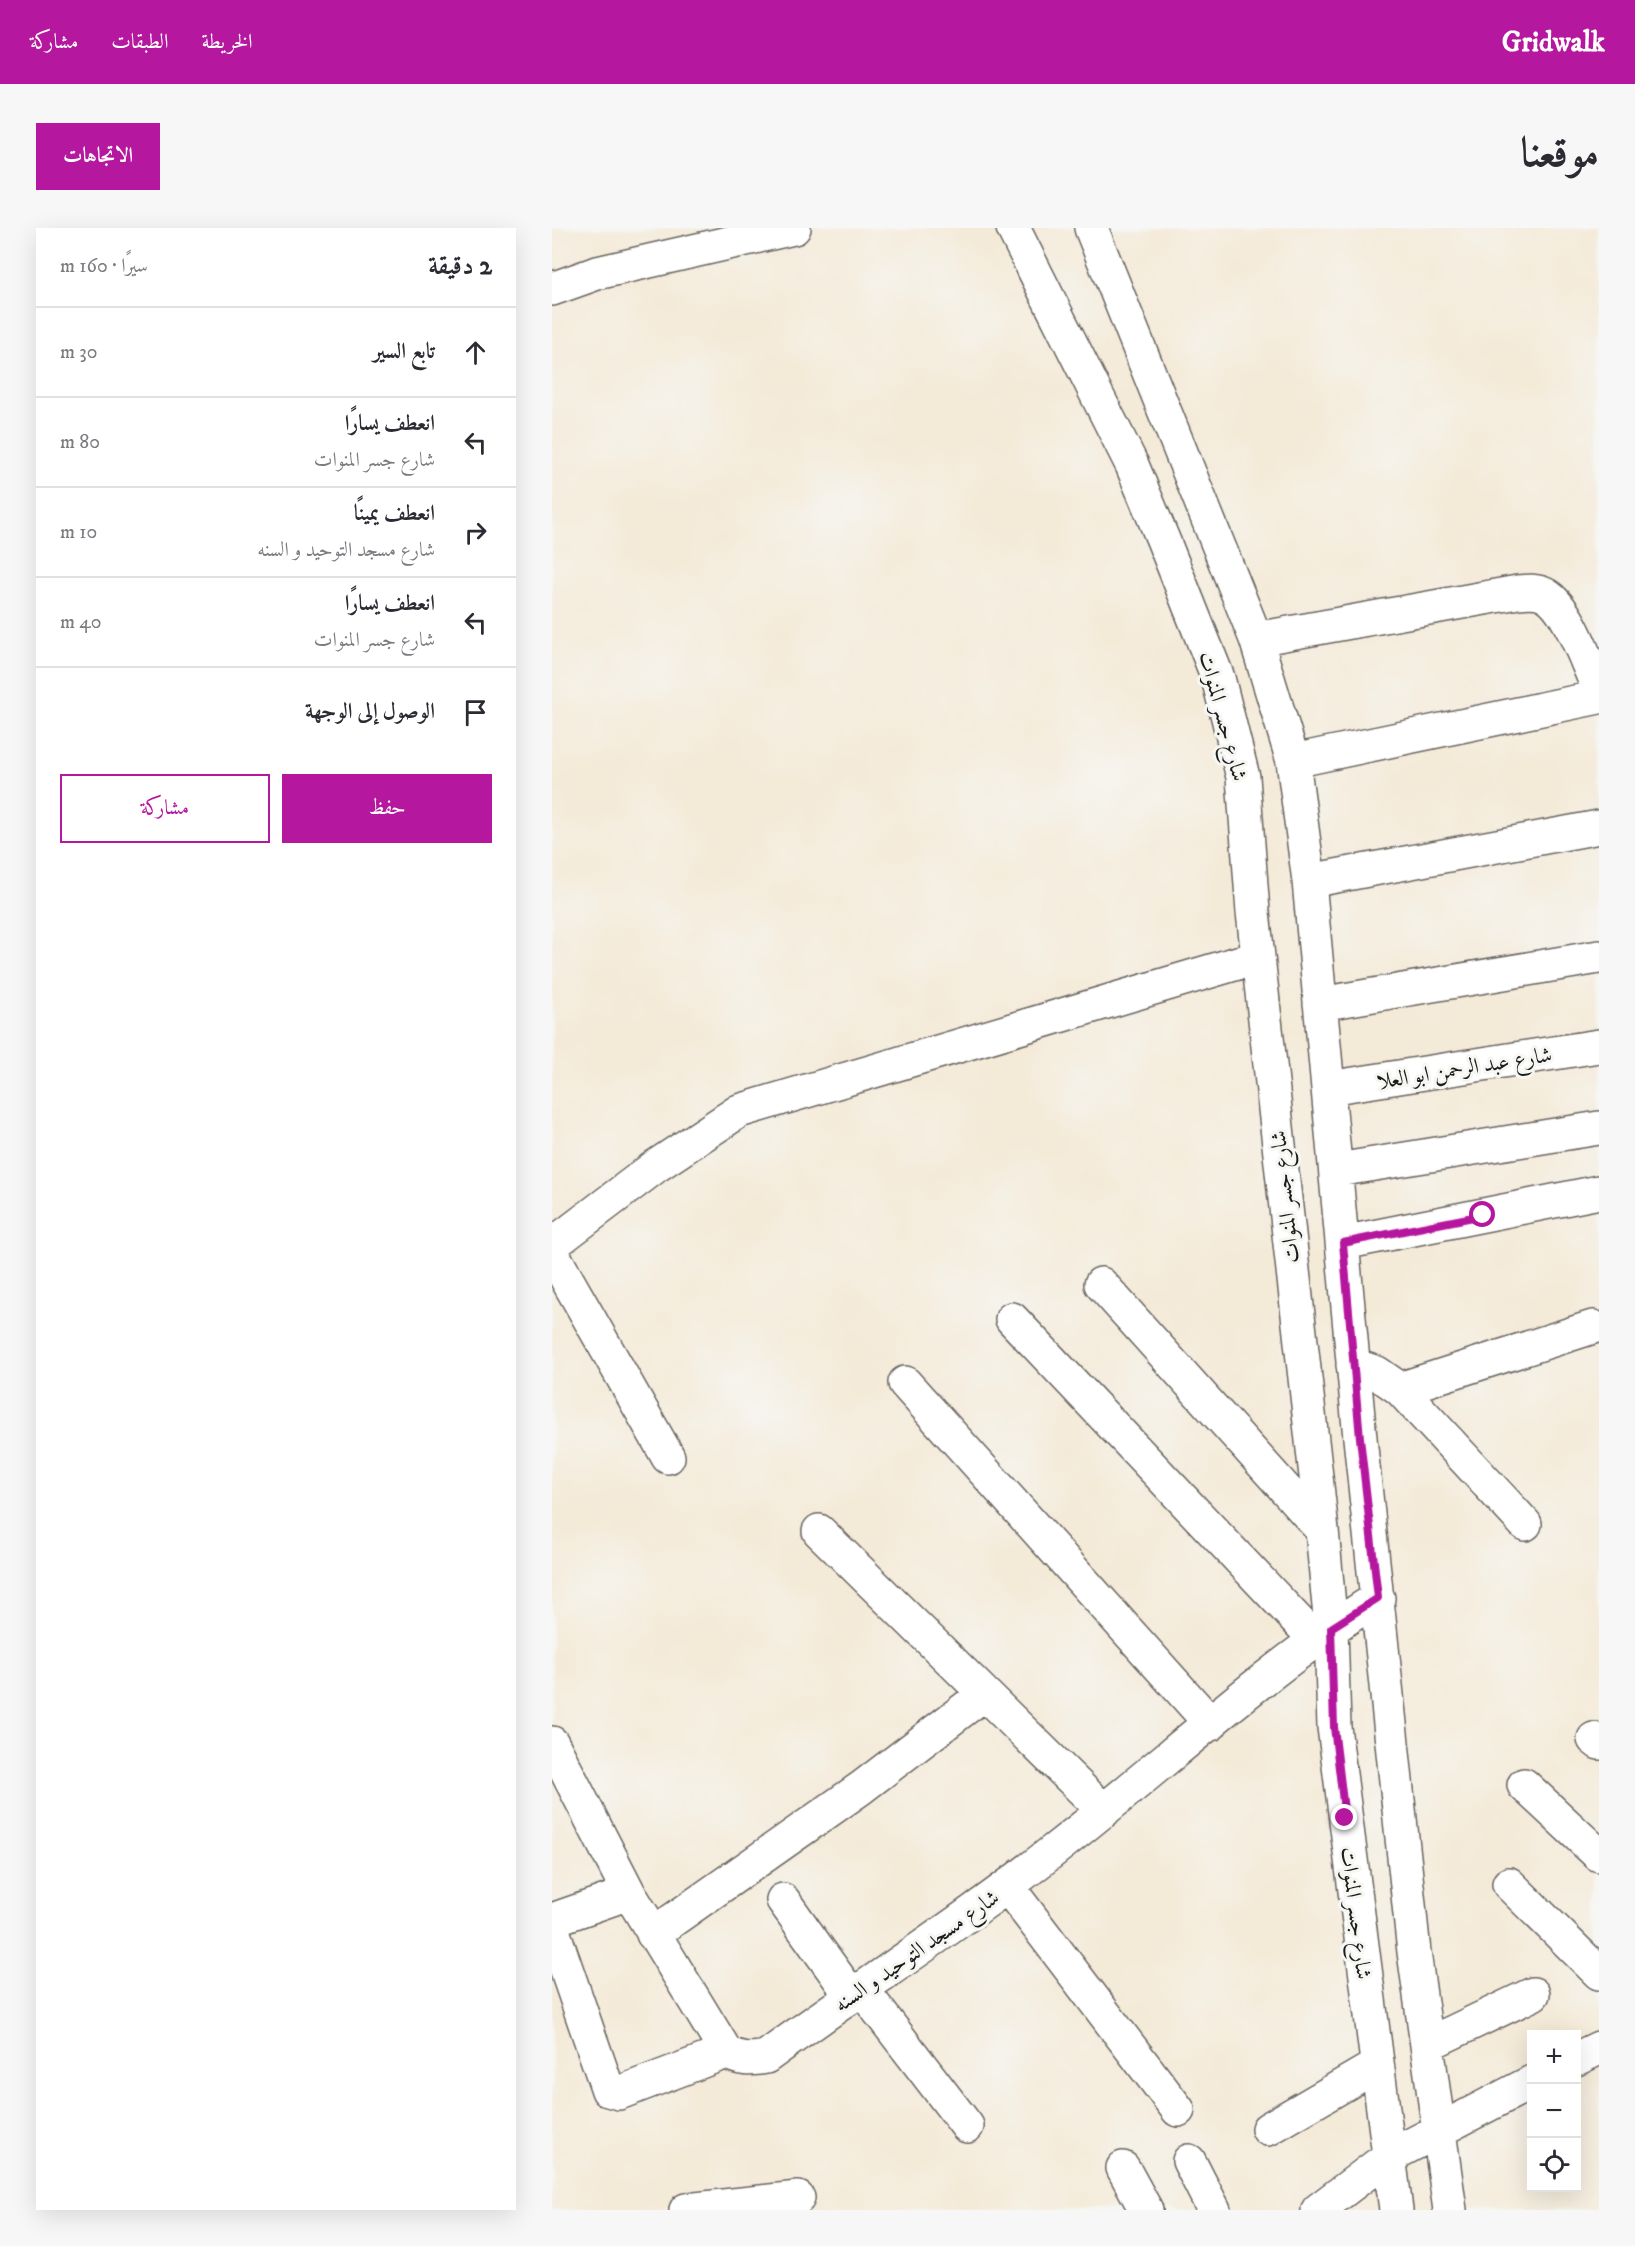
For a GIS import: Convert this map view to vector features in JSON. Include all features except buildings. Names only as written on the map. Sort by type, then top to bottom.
[{"type":"street","points":[[552,289],[597,273],[794,228]]},
{"type":"street","name":"شارع جسر المنوات","points":[[1013,228],[1132,465],[1218,678],[1243,777],[1258,957],[1322,1530],[1323,1633],[1396,2210]]},
{"type":"street","points":[[1091,228],[1256,639],[1293,761],[1309,881],[1353,1365],[1414,1952],[1450,2210]]},
{"type":"street","points":[[1256,639],[1532,591],[1546,595],[1561,608],[1599,690]]},
{"type":"street","points":[[1293,761],[1599,698]]},
{"type":"street","points":[[1309,881],[1599,828]]},
{"type":"street","points":[[552,1245],[656,1166],[738,1111],[1258,957]]},
{"type":"street","points":[[1320,1004],[1599,957]]},
{"type":"street","name":"شارع عبد الرحمن ابو العلا","points":[[1328,1088],[1599,1046]]},
{"type":"street","points":[[1337,1170],[1599,1128]]},
{"type":"street","points":[[1343,1243],[1599,1192]]},
{"type":"street","points":[[552,1253],[668,1457]]},
{"type":"street","points":[[1101,1284],[1322,1530]]},
{"type":"street","points":[[1012,1319],[1323,1633]]},
{"type":"street","points":[[1400,1389],[1593,1327]]},
{"type":"street","points":[[1353,1365],[1377,1372],[1400,1389],[1525,1524]]},
{"type":"street","points":[[904,1383],[1210,1724]]},
{"type":"street","points":[[819,1531],[1104,1811]]},
{"type":"street","name":"شارع مسجد التوحيد و السنه","points":[[726,2052],[738,2058],[751,2060],[766,2057],[1007,1886],[1104,1811],[1323,1633],[1378,1598]]},
{"type":"street","points":[[653,1934],[861,1788],[984,1694]]},
{"type":"street","points":[[552,1743],[628,1893],[726,2052],[619,2093],[608,2090],[552,1928]]},
{"type":"street","points":[[1524,1785],[1599,1855]]},
{"type":"street","points":[[1509,1884],[1599,1973]]},
{"type":"street","points":[[1007,1886],[1178,2110]]},
{"type":"street","points":[[552,1920],[628,1893]]},
{"type":"street","points":[[783,1900],[967,2126]]},
{"type":"street","points":[[1428,2044],[1533,1994]]},
{"type":"street","points":[[1581,2057],[1599,2048]]},
{"type":"street","points":[[1268,2129],[1376,2066]]},
{"type":"street","points":[[1318,2210],[1388,2157],[1528,2084]]},
{"type":"street","points":[[1189,2161],[1214,2210]]},
{"type":"street","points":[[1123,2168],[1146,2210]]},
{"type":"street","points":[[686,2210],[798,2198]]},
{"type":"route","points":[[1345,1818],[1334,1727],[1331,1628],[1378,1598],[1360,1438],[1343,1243],[1483,1215]]}]
